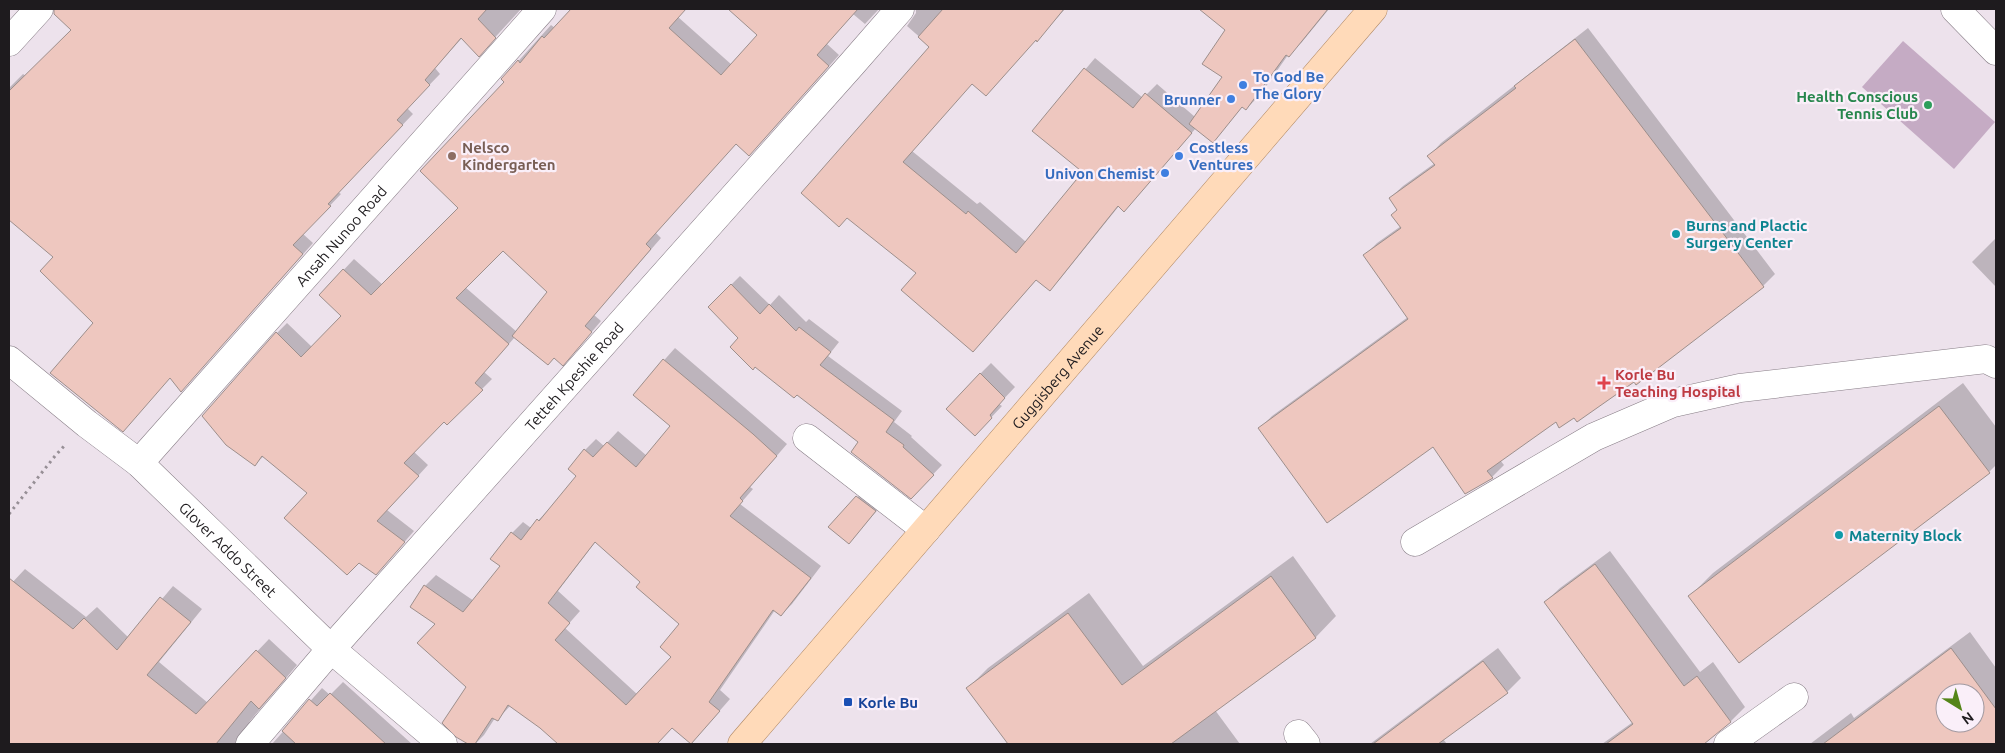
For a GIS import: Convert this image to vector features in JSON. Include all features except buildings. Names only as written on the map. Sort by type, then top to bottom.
[{"type":"main road","name":"Guggisberg Avenue","points":[[742,744],[1373,9]]},
{"type":"street","points":[[9,42],[40,9]]},
{"type":"street","name":"Ansah Nunoo Road","points":[[139,463],[542,9]]},
{"type":"street","name":"Tetteh Kpeshie Road","points":[[250,744],[331,649],[900,9]]},
{"type":"street","points":[[1955,9],[1996,51]]},
{"type":"street","name":"Glover Addo Street","points":[[9,360],[87,424],[139,463],[331,649],[443,744]]},
{"type":"street","points":[[1415,542],[1594,438],[1673,403],[1750,387],[1986,360],[1996,364]]},
{"type":"street","points":[[807,438],[926,530]]},
{"type":"street","points":[[1728,744],[1794,697]]},
{"type":"path","points":[[9,514],[55,456],[87,424]]},
{"type":"shaded area","name":"Health Conscious Tennis Club","points":[[1903,41],[1995,122],[1954,169],[1862,87]]},
{"type":"place","name":"To God Be The Glory","points":[[1243,85]]},
{"type":"place","name":"Brunner","points":[[1231,99]]},
{"type":"place","name":"Health Conscious Tennis Club","points":[[1928,105]]},
{"type":"place","name":"Nelsco Kindergarten","points":[[452,156]]},
{"type":"place","name":"Costless Ventures","points":[[1179,156]]},
{"type":"place","name":"Univon Chemist","points":[[1165,173]]},
{"type":"place","name":"Burns and Plactic Surgery Center","points":[[1676,234]]},
{"type":"place","name":"Korle Bu Teaching Hospital","points":[[1604,383]]},
{"type":"place","name":"Maternity Block","points":[[1839,535]]},
{"type":"place","name":"Korle Bu","points":[[848,702]]}]
